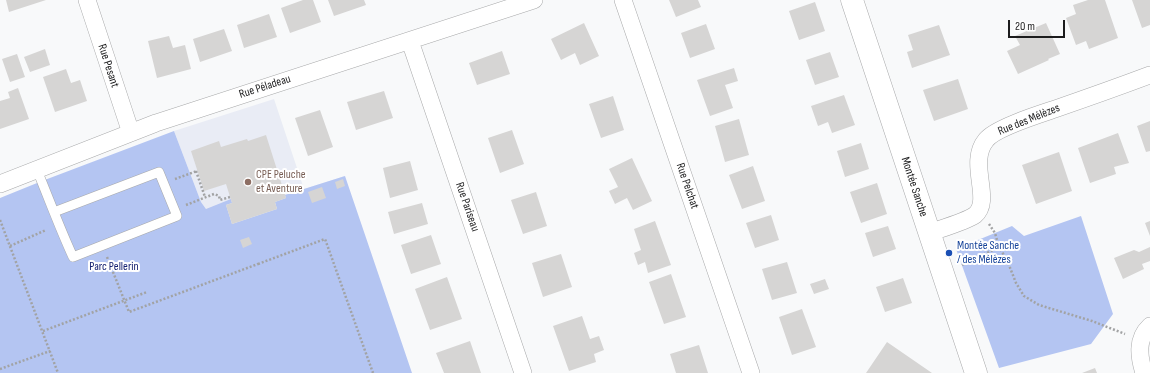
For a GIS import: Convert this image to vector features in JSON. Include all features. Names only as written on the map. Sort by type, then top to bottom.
[{"type":"street","name":"Rue Pesant","points":[[86,0],[131,133]]},
{"type":"street","name":"Rue Péladeau","points":[[0,184],[131,133],[256,90],[534,0]]},
{"type":"street","name":"Rue Pelchat","points":[[623,0],[751,373]]},
{"type":"street","name":"Montée Sanche","points":[[852,0],[976,373]]},
{"type":"street","name":"Rue Pariseau","points":[[410,40],[523,373]]},
{"type":"street","name":"Rue des Mélèzes","points":[[929,233],[972,217],[980,209],[982,192],[978,170],[978,156],[987,138],[1024,120],[1150,75]]},
{"type":"street","points":[[1144,373],[1140,357],[1141,340],[1145,331],[1150,326]]},
{"type":"lane","points":[[37,170],[54,212],[73,257],[177,216],[159,172],[54,212]]},
{"type":"path","points":[[190,173],[196,171],[205,197]]},
{"type":"path","points":[[197,200],[214,194],[219,196],[220,200],[230,197]]},
{"type":"path","points":[[0,222],[58,373]]},
{"type":"path","points":[[989,224],[995,233],[999,247],[1007,260],[1019,290],[1030,301],[1115,330]]},
{"type":"path","points":[[10,246],[35,235]]},
{"type":"path","points":[[107,256],[129,312],[258,262],[325,239],[373,373]]},
{"type":"path","points":[[961,265],[999,247]]},
{"type":"path","points":[[43,331],[147,292]]},
{"type":"path","points":[[0,368],[50,351]]},
{"type":"shaded area","name":"CPE Peluche et Aventure","points":[[274,99],[304,189],[345,176],[249,253],[201,202],[174,131]]},
{"type":"green space","name":"Parc Pellerin","points":[[174,131],[201,202],[206,209],[231,199],[232,203],[226,205],[232,224],[277,209],[275,202],[286,198],[285,195],[345,176],[412,373],[0,373],[0,198]]},
{"type":"green space","points":[[1081,216],[1113,314],[1091,344],[999,368],[956,249],[1012,226],[1024,236]]},
{"type":"building","points":[[6,0],[46,0],[9,12]]},
{"type":"building","points":[[303,0],[313,0],[321,22],[290,33],[281,8]]},
{"type":"building","points":[[328,0],[364,0],[366,5],[334,16]]},
{"type":"building","points":[[669,0],[698,0],[701,7],[676,17]]},
{"type":"building","points":[[1088,0],[1105,0],[1118,38],[1089,49],[1086,41],[1076,45],[1066,18],[1076,14],[1073,5]]},
{"type":"building","points":[[1132,0],[1150,0],[1150,25],[1142,28]]},
{"type":"building","points":[[815,2],[825,31],[799,40],[789,11]]},
{"type":"building","points":[[269,14],[277,37],[244,48],[237,25]]},
{"type":"building","points":[[584,23],[599,56],[580,65],[575,53],[561,60],[551,39]]},
{"type":"building","points":[[1046,23],[1060,54],[1018,74],[1007,51],[1020,45],[1015,36]]},
{"type":"building","points":[[706,24],[715,49],[690,58],[681,33]]},
{"type":"building","points":[[939,25],[950,55],[912,68],[907,52],[913,50],[908,35]]},
{"type":"building","points":[[224,29],[232,51],[200,62],[193,39]]},
{"type":"building","points":[[169,36],[173,48],[185,45],[191,69],[157,78],[148,41]]},
{"type":"building","points":[[45,49],[50,65],[30,72],[24,57]]},
{"type":"building","points":[[502,51],[510,74],[477,85],[469,63]]},
{"type":"building","points":[[830,52],[839,77],[815,85],[806,60]]},
{"type":"building","points":[[17,54],[25,77],[10,82],[2,59]]},
{"type":"building","points":[[734,68],[738,81],[725,85],[733,108],[710,116],[697,80]]},
{"type":"building","points":[[66,69],[71,83],[80,80],[87,101],[55,112],[43,77]]},
{"type":"building","points":[[958,79],[968,109],[934,121],[923,90]]},
{"type":"building","points":[[18,88],[29,119],[0,129],[0,101],[10,98],[8,92]]},
{"type":"building","points":[[384,91],[393,118],[356,130],[347,102]]},
{"type":"building","points":[[844,95],[855,125],[832,133],[828,122],[818,126],[811,106]]},
{"type":"building","points":[[613,96],[624,130],[601,138],[589,104]]},
{"type":"building","points":[[320,110],[333,147],[308,156],[295,118]]},
{"type":"building","points":[[739,119],[749,155],[725,162],[715,126]]},
{"type":"building","points":[[1150,121],[1150,151],[1146,152],[1137,126]]},
{"type":"building","points":[[512,130],[524,164],[500,173],[488,138]]},
{"type":"building","points":[[1118,133],[1129,163],[1114,167],[1116,174],[1090,183],[1078,148]]},
{"type":"building","points":[[266,135],[286,198],[275,202],[277,209],[232,224],[226,205],[232,203],[226,184],[204,191],[191,151],[219,141],[221,147]]},
{"type":"building","points":[[861,143],[869,169],[845,177],[837,151]]},
{"type":"building","points":[[1059,152],[1072,191],[1036,204],[1022,165]]},
{"type":"building","points":[[632,158],[652,201],[633,210],[627,198],[615,204],[609,191],[618,187],[609,169]]},
{"type":"building","points":[[410,161],[418,190],[390,198],[383,168]]},
{"type":"building","points":[[753,166],[765,201],[742,209],[729,175]]},
{"type":"building","points":[[343,179],[345,186],[337,189],[335,182]]},
{"type":"building","points":[[877,183],[887,214],[861,223],[850,192]]},
{"type":"building","points":[[322,187],[326,198],[312,203],[308,192]]},
{"type":"building","points":[[536,192],[547,226],[523,234],[511,200]]},
{"type":"building","points":[[422,203],[428,224],[394,234],[388,212]]},
{"type":"building","points":[[771,215],[779,240],[755,248],[746,223]]},
{"type":"building","points":[[655,221],[671,265],[648,273],[645,262],[638,265],[634,253],[641,250],[634,229]]},
{"type":"building","points":[[1150,221],[1150,236],[1145,223]]},
{"type":"building","points":[[888,226],[896,249],[873,257],[865,233]]},
{"type":"building","points":[[431,235],[441,264],[411,274],[401,245]]},
{"type":"building","points":[[249,237],[252,244],[243,248],[240,240]]},
{"type":"building","points":[[1150,247],[1150,261],[1142,264],[1144,269],[1123,279],[1114,258],[1134,250],[1139,252]]},
{"type":"building","points":[[561,254],[572,287],[543,297],[532,263]]},
{"type":"building","points":[[787,262],[797,293],[772,300],[762,269]]},
{"type":"building","points":[[671,274],[686,317],[664,324],[649,282]]},
{"type":"building","points":[[447,277],[462,319],[430,330],[415,289]]},
{"type":"building","points":[[903,278],[912,303],[885,312],[876,287]]},
{"type":"building","points":[[825,279],[829,289],[814,294],[810,284]]},
{"type":"building","points":[[802,309],[816,347],[792,355],[779,317]]},
{"type":"building","points":[[582,316],[590,339],[599,336],[604,350],[594,354],[596,362],[569,371],[553,326]]},
{"type":"building","points":[[470,341],[481,373],[444,373],[436,353]]},
{"type":"building","points":[[887,342],[932,373],[866,373]]},
{"type":"building","points":[[699,345],[708,373],[676,373],[670,354]]},
{"type":"building","points":[[1095,368],[1097,373],[1082,373]]},
{"type":"place","name":"CPE Peluche et Aventure","points":[[248,182]]},
{"type":"place","name":"Montée Sanche / des Mélèzes","points":[[949,253]]}]
